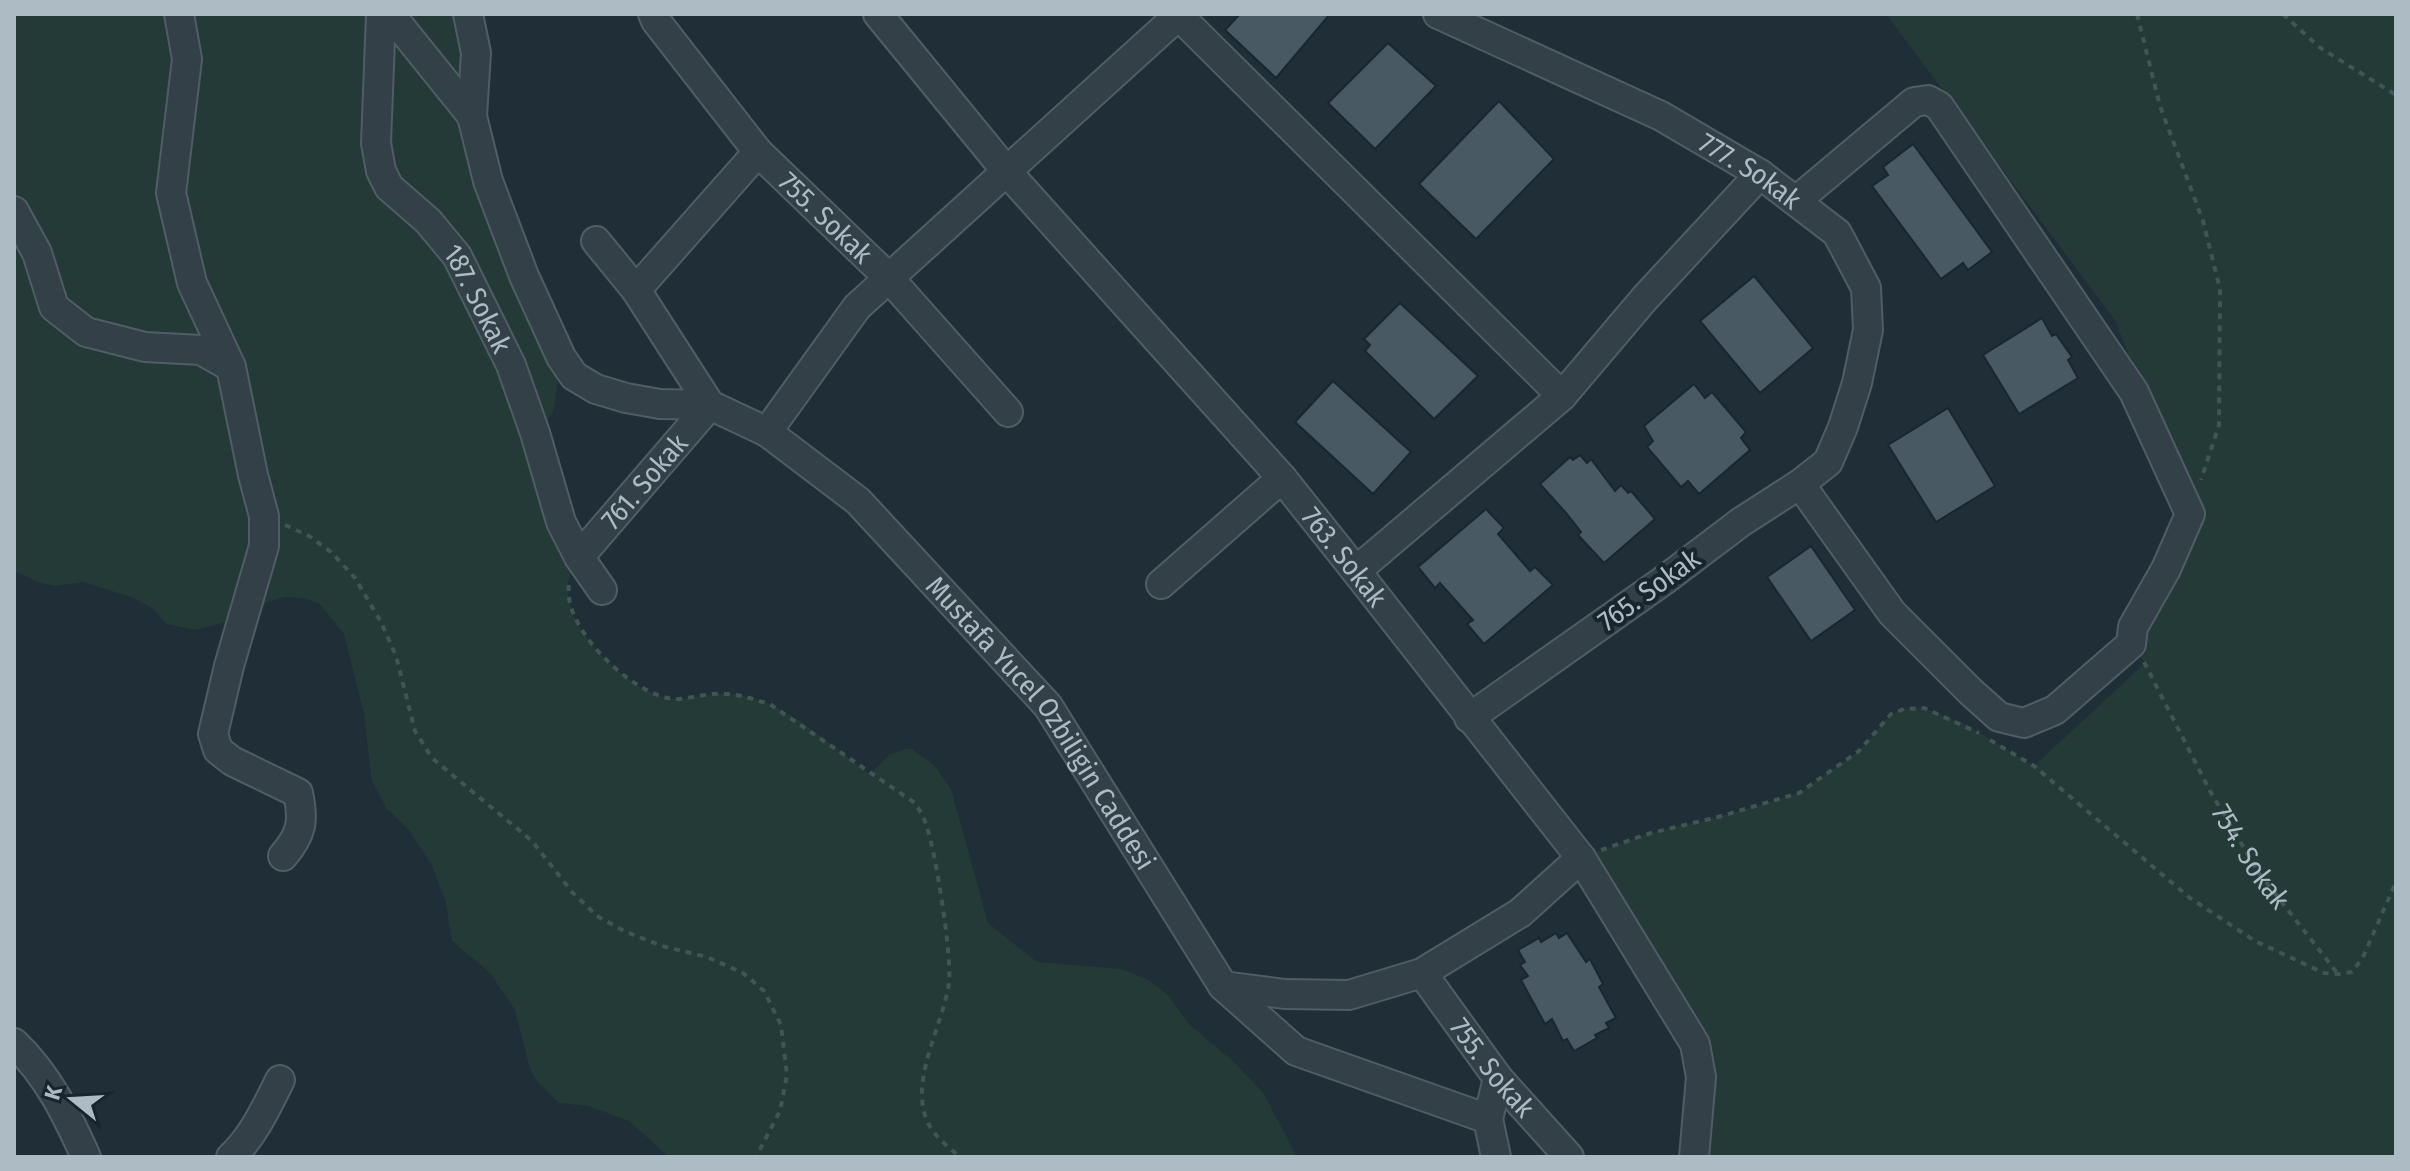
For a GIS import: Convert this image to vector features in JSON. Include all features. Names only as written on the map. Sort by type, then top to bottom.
[{"type":"street","points":[[179,14],[187,59],[171,193],[192,283],[231,367],[264,516],[264,546],[213,734],[218,750],[232,761],[298,793],[302,809],[297,840],[283,856]]},
{"type":"street","name":"187. Sokak","points":[[381,14],[376,143],[381,171],[389,187],[428,221],[457,256],[511,365],[561,522],[579,557],[602,590]]},
{"type":"street","points":[[390,14],[472,116]]},
{"type":"street","points":[[468,14],[476,53],[472,116],[502,223],[561,357],[574,376],[596,389],[660,404],[710,405]]},
{"type":"street","name":"763. Sokak","points":[[878,14],[1008,173],[1282,478],[1581,858],[1695,1044],[1701,1077],[1694,1157]]},
{"type":"street","points":[[767,432],[857,307],[1008,173],[1179,14],[1562,396]]},
{"type":"street","name":"777. Sokak","points":[[1438,14],[1661,116],[1760,174],[1837,233],[1866,288],[1868,330],[1857,383],[1828,462]]},
{"type":"street","name":"755. Sokak","points":[[659,16],[758,152],[889,278],[1008,412]]},
{"type":"street","points":[[1796,201],[1914,102],[1928,100],[1939,106],[2134,392],[2190,514],[2132,636],[2055,710],[2024,723],[1999,717],[1892,613],[1800,484]]},
{"type":"street","points":[[636,290],[758,152]]},
{"type":"street","points":[[1356,571],[1562,396],[1645,298],[1760,174]]},
{"type":"street","points":[[14,211],[37,253],[54,307],[86,332],[145,347],[201,350],[231,367]]},
{"type":"street","points":[[596,241],[636,290],[710,405]]},
{"type":"street","name":"761. Sokak","points":[[579,557],[710,405]]},
{"type":"street","name":"Mustafa Yucel Ozbiligin Caddesi","points":[[710,405],[767,432],[858,501],[1048,706],[1223,986],[1296,1051],[1488,1119]]},
{"type":"street","name":"765. Sokak","points":[[1469,718],[1828,462]]},
{"type":"street","points":[[1161,584],[1282,478]]},
{"type":"street","points":[[1223,986],[1285,994],[1349,995],[1422,973],[1520,913],[1581,858]]},
{"type":"street","name":"755. Sokak","points":[[1422,973],[1498,1078],[1569,1157]]},
{"type":"street","points":[[14,1043],[33,1061],[63,1108],[86,1157]]},
{"type":"street","points":[[1496,1157],[1488,1119],[1498,1078]]},
{"type":"street","points":[[231,1157],[255,1126],[280,1080]]},
{"type":"path","points":[[2137,14],[2160,106],[2203,221],[2220,289],[2219,425],[2190,514]]},
{"type":"path","points":[[2283,14],[2319,47],[2396,95]]},
{"type":"path","points":[[264,516],[309,536],[331,552],[355,578],[381,622],[396,656],[415,731],[432,758],[532,841],[572,892],[589,908],[624,931],[662,946],[707,957],[743,973],[764,991],[781,1025],[787,1075],[780,1111],[756,1157]]},
{"type":"path","points":[[579,557],[571,573],[568,591],[572,614],[618,672],[667,698],[684,699],[726,693],[748,696],[771,705],[915,803],[925,821],[938,883],[949,982],[927,1061],[922,1091],[925,1116],[934,1133],[960,1157]]},
{"type":"path","name":"754. Sokak","points":[[2132,636],[2210,791],[2259,873],[2338,974]]},
{"type":"path","points":[[1581,858],[1651,833],[1799,793],[1859,751],[1891,714],[1904,709],[1924,708],[1965,724],[2034,766],[2190,898],[2255,941],[2324,973],[2352,972],[2363,957],[2396,882]]},
{"type":"green space","points":[[14,14],[459,14],[472,116],[561,357],[554,410],[544,425],[579,557],[568,582],[571,607],[589,641],[619,671],[652,693],[677,699],[729,694],[761,701],[795,719],[870,774],[890,754],[910,748],[934,765],[951,789],[988,923],[1037,962],[1121,969],[1149,980],[1169,996],[1188,1023],[1235,1063],[1264,1094],[1297,1157],[669,1157],[629,1121],[588,1106],[559,1103],[539,1084],[530,1069],[515,1010],[490,973],[452,941],[446,903],[431,864],[408,829],[387,809],[372,781],[364,714],[344,634],[320,604],[303,598],[284,597],[265,603],[261,613],[195,630],[166,624],[152,608],[131,597],[83,582],[55,586],[40,583],[14,571]]},
{"type":"green space","points":[[1886,14],[2396,14],[2396,1157],[1694,1157],[1701,1077],[1581,858],[1650,833],[1799,793],[1859,751],[1891,714],[1904,709],[1924,708],[1965,724],[2034,766],[2145,663],[2131,644],[2190,514],[2115,320]]},
{"type":"building","points":[[1240,14],[1330,14],[1276,78],[1225,30]]},
{"type":"building","points":[[1388,43],[1436,86],[1375,149],[1328,103]]},
{"type":"building","points":[[1499,101],[1554,159],[1476,239],[1419,184]]},
{"type":"building","points":[[1913,144],[1992,252],[1968,270],[1963,263],[1941,279],[1872,186],[1888,175],[1883,167]]},
{"type":"building","points":[[1754,276],[1813,348],[1760,393],[1700,321]]},
{"type":"building","points":[[1400,303],[1478,376],[1434,419],[1365,351],[1370,345],[1364,339]]},
{"type":"building","points":[[2042,318],[2052,336],[2056,334],[2072,357],[2068,360],[2078,378],[2019,414],[1983,355]]},
{"type":"building","points":[[1333,381],[1411,452],[1373,494],[1295,422]]},
{"type":"building","points":[[1694,384],[1705,398],[1712,392],[1746,432],[1741,438],[1750,450],[1699,494],[1688,481],[1681,487],[1647,447],[1653,441],[1644,426]]},
{"type":"building","points":[[1948,408],[1995,486],[1936,522],[1888,445]]},
{"type":"building","points":[[1580,455],[1587,463],[1591,459],[1615,491],[1621,485],[1628,493],[1631,491],[1655,519],[1604,563],[1578,535],[1581,532],[1540,484],[1570,457],[1573,460]]},
{"type":"building","points":[[1486,509],[1504,528],[1498,534],[1530,571],[1535,567],[1553,585],[1484,644],[1467,624],[1473,620],[1440,583],[1435,588],[1418,567]]},
{"type":"building","points":[[1811,546],[1855,610],[1811,641],[1767,577]]},
{"type":"building","points":[[1556,933],[1559,938],[1567,933],[1586,962],[1590,959],[1603,984],[1599,987],[1616,1018],[1606,1023],[1609,1028],[1595,1035],[1597,1038],[1574,1051],[1567,1039],[1563,1041],[1552,1019],[1545,1024],[1521,980],[1528,976],[1520,965],[1525,962],[1518,950]]}]
